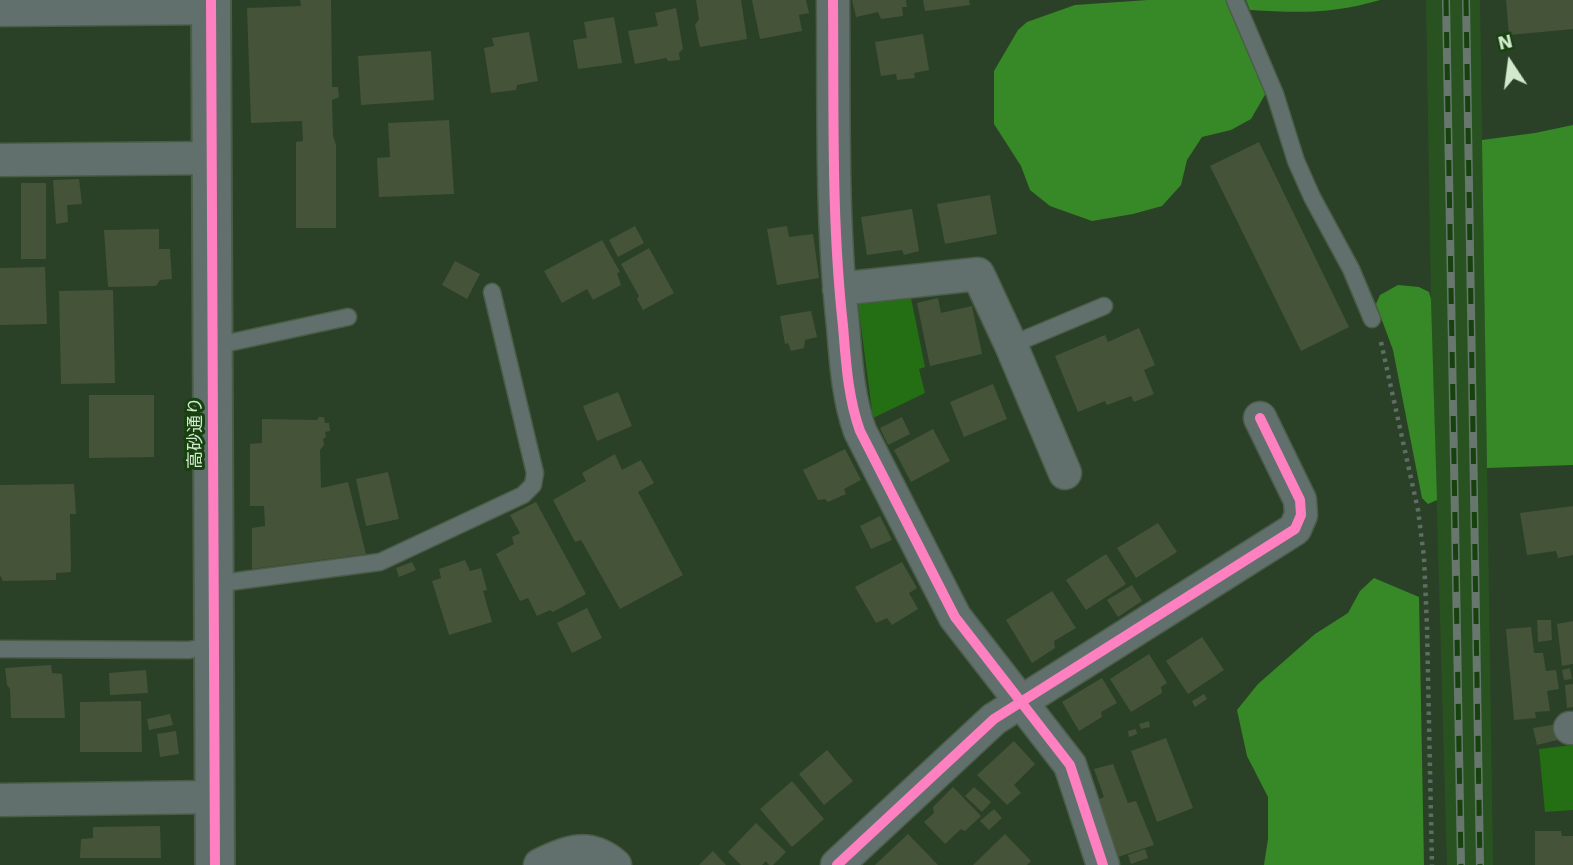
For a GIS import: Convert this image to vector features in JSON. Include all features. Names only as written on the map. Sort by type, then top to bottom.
[{"type":"street","points":[[833,0],[839,289],[849,391],[860,432],[955,617],[1070,765],[1098,862]]},
{"type":"street","points":[[0,10],[211,4]]},
{"type":"street","name":"高砂通り","points":[[211,4],[215,865]]},
{"type":"street","points":[[0,160],[212,158]]},
{"type":"street","points":[[839,289],[978,274],[1065,473]]},
{"type":"street","points":[[837,865],[994,719],[1295,529],[1301,515],[1300,500],[1260,418]]},
{"type":"street","points":[[0,800],[214,797]]},
{"type":"street","points":[[540,865],[566,852],[587,851],[606,857],[615,865]]},
{"type":"lane","points":[[1236,0],[1275,94],[1296,161],[1351,269],[1372,319]]},
{"type":"lane","points":[[214,584],[380,562],[523,495],[533,485],[535,473],[492,292]]},
{"type":"lane","points":[[1011,345],[1104,306]]},
{"type":"lane","points":[[214,346],[348,317]]},
{"type":"lane","points":[[0,649],[189,650],[213,645]]},
{"type":"path","points":[[1372,319],[1387,360],[1418,510],[1424,557],[1432,865]]},
{"type":"shaded area","points":[[1426,0],[1480,0],[1493,865],[1447,865],[1431,299]]},
{"type":"shaded area","points":[[911,298],[925,367],[919,369],[925,393],[873,418],[858,304]]},
{"type":"shaded area","points":[[1573,745],[1573,810],[1545,812],[1539,749]]},
{"type":"green space","points":[[1148,0],[1227,0],[1266,93],[1251,119],[1231,130],[1202,137],[1187,160],[1181,185],[1162,206],[1092,221],[1050,206],[1030,190],[1021,166],[994,124],[994,71],[1018,30],[1027,22],[1075,5]]},
{"type":"green space","points":[[1246,0],[1380,0],[1346,8],[1300,12],[1250,10]]},
{"type":"green space","points":[[1573,125],[1573,465],[1487,468],[1482,140]]},
{"type":"green space","points":[[1398,285],[1419,287],[1429,292],[1431,299],[1437,500],[1428,504],[1422,498],[1393,350],[1376,304],[1380,295]]},
{"type":"green space","points":[[1374,578],[1419,597],[1424,865],[1264,865],[1268,839],[1268,797],[1247,756],[1237,710],[1258,684],[1315,634],[1348,613],[1360,591]]},
{"type":"building","points":[[300,0],[331,0],[332,87],[338,87],[339,97],[332,100],[333,136],[336,145],[336,228],[296,228],[296,142],[303,141],[302,121],[251,123],[247,8],[301,6]]},
{"type":"building","points":[[696,0],[741,0],[747,39],[700,47],[695,25],[699,19]]},
{"type":"building","points":[[752,0],[806,0],[809,13],[799,15],[802,31],[760,39]]},
{"type":"building","points":[[852,0],[906,0],[907,7],[902,7],[903,16],[881,19],[878,12],[856,17]]},
{"type":"building","points":[[923,0],[969,0],[970,5],[925,11]]},
{"type":"building","points":[[1506,0],[1573,0],[1573,29],[1509,35]]},
{"type":"building","points":[[676,8],[683,49],[679,53],[680,60],[668,61],[666,58],[635,64],[628,31],[658,26],[655,13]]},
{"type":"building","points":[[614,17],[622,63],[578,69],[573,40],[587,38],[584,22]]},
{"type":"building","points":[[529,32],[538,81],[517,85],[516,90],[491,93],[484,48],[494,46],[492,38]]},
{"type":"building","points":[[923,34],[929,70],[914,73],[915,78],[897,80],[896,74],[881,76],[875,42]]},
{"type":"building","points":[[431,51],[434,100],[361,105],[358,56]]},
{"type":"building","points":[[449,120],[454,194],[379,197],[377,158],[390,157],[388,123]]},
{"type":"building","points":[[1259,142],[1349,327],[1301,351],[1210,166]]},
{"type":"building","points":[[79,179],[82,204],[67,205],[68,222],[56,224],[53,180]]},
{"type":"building","points":[[21,183],[46,183],[46,259],[21,259]]},
{"type":"building","points":[[990,195],[997,234],[945,244],[937,204]]},
{"type":"building","points":[[912,209],[919,251],[904,255],[902,250],[867,255],[861,217]]},
{"type":"building","points":[[635,226],[644,243],[618,257],[609,240]]},
{"type":"building","points":[[787,226],[789,237],[813,234],[819,278],[777,285],[767,229]]},
{"type":"building","points":[[159,229],[159,249],[170,249],[172,279],[160,280],[156,286],[108,287],[104,230]]},
{"type":"building","points":[[602,240],[620,272],[617,273],[621,285],[593,300],[587,289],[562,303],[544,271]]},
{"type":"building","points":[[649,248],[674,293],[643,310],[637,299],[639,296],[621,264]]},
{"type":"building","points":[[455,261],[480,274],[467,299],[442,285]]},
{"type":"building","points":[[45,267],[47,324],[0,325],[0,268]]},
{"type":"building","points":[[113,290],[115,383],[61,384],[59,291]]},
{"type":"building","points":[[938,298],[941,313],[972,306],[982,354],[930,366],[917,303]]},
{"type":"building","points":[[811,311],[817,337],[805,340],[804,348],[791,351],[788,343],[785,344],[780,316]]},
{"type":"building","points":[[1139,328],[1155,365],[1144,370],[1154,394],[1134,402],[1131,396],[1107,405],[1105,401],[1078,412],[1055,356],[1105,335],[1108,342]]},
{"type":"building","points":[[993,384],[1007,419],[964,437],[950,402]]},
{"type":"building","points":[[618,392],[632,426],[597,441],[583,406]]},
{"type":"building","points":[[89,395],[154,395],[154,457],[89,458]]},
{"type":"building","points":[[324,417],[325,423],[329,423],[330,431],[325,432],[324,445],[320,450],[321,488],[348,482],[366,554],[252,569],[252,528],[265,526],[264,506],[250,506],[250,444],[262,443],[262,419],[317,420]]},
{"type":"building","points":[[902,417],[910,434],[888,445],[880,428]]},
{"type":"building","points":[[933,429],[950,461],[911,482],[894,450]]},
{"type":"building","points":[[845,449],[861,480],[844,489],[846,494],[828,502],[825,499],[818,500],[803,470]]},
{"type":"building","points":[[615,454],[622,470],[641,460],[654,483],[638,492],[683,575],[620,609],[581,540],[575,542],[553,500],[586,481],[582,473]]},
{"type":"building","points":[[388,472],[399,519],[366,526],[356,479]]},
{"type":"building","points":[[74,484],[76,514],[70,514],[71,572],[56,573],[56,580],[3,581],[0,575],[0,485]]},
{"type":"building","points":[[536,502],[586,594],[553,612],[550,610],[537,616],[528,598],[520,601],[496,554],[514,544],[512,537],[520,533],[510,515]]},
{"type":"building","points":[[1573,506],[1573,555],[1558,558],[1556,551],[1527,555],[1520,513]]},
{"type":"building","points":[[880,516],[892,540],[871,549],[860,526]]},
{"type":"building","points":[[1158,523],[1177,552],[1136,578],[1117,548]]},
{"type":"building","points":[[1106,554],[1126,584],[1086,610],[1066,580]]},
{"type":"building","points":[[465,560],[470,571],[481,568],[487,590],[483,591],[492,622],[449,635],[432,581],[441,578],[439,569]]},
{"type":"building","points":[[412,562],[416,570],[399,577],[396,568]]},
{"type":"building","points":[[902,562],[917,588],[909,593],[918,609],[892,625],[887,618],[876,623],[855,587]]},
{"type":"building","points":[[1132,585],[1142,601],[1118,617],[1107,600]]},
{"type":"building","points":[[1052,591],[1076,628],[1054,641],[1055,648],[1032,663],[1006,620]]},
{"type":"building","points":[[587,608],[602,638],[572,653],[557,623]]},
{"type":"building","points":[[1537,620],[1551,620],[1552,640],[1538,642]]},
{"type":"building","points":[[1573,621],[1573,664],[1562,666],[1557,624]]},
{"type":"building","points":[[1531,627],[1534,653],[1543,653],[1546,671],[1556,670],[1559,689],[1547,691],[1550,711],[1535,712],[1536,718],[1514,720],[1506,629]]},
{"type":"building","points":[[1202,637],[1224,670],[1188,694],[1166,661]]},
{"type":"building","points":[[1149,654],[1167,683],[1161,687],[1162,693],[1131,712],[1110,679]]},
{"type":"building","points":[[51,665],[52,673],[62,674],[65,718],[11,718],[10,689],[5,668]]},
{"type":"building","points":[[1570,668],[1572,679],[1564,680],[1562,670]]},
{"type":"building","points":[[146,670],[148,693],[110,695],[109,673]]},
{"type":"building","points":[[1102,678],[1117,703],[1101,712],[1102,717],[1079,731],[1062,702]]},
{"type":"building","points":[[1573,684],[1573,707],[1567,708],[1565,685]]},
{"type":"building","points":[[1204,694],[1207,699],[1195,707],[1192,701]]},
{"type":"building","points":[[141,701],[142,752],[80,752],[80,702]]},
{"type":"building","points":[[170,714],[173,725],[149,730],[147,719]]},
{"type":"building","points":[[1149,721],[1150,727],[1141,729],[1139,724]]},
{"type":"building","points":[[1557,724],[1561,739],[1537,745],[1533,728]]},
{"type":"building","points":[[1136,729],[1137,734],[1129,737],[1128,731]]},
{"type":"building","points":[[176,731],[179,754],[160,757],[157,734]]},
{"type":"building","points":[[1166,738],[1193,808],[1157,822],[1131,751]]},
{"type":"building","points":[[1014,741],[1035,764],[1014,785],[1021,793],[1007,805],[977,775]]},
{"type":"building","points":[[827,750],[853,781],[824,805],[799,774]]},
{"type":"building","points":[[1113,764],[1128,803],[1136,801],[1154,845],[1118,857],[1099,799],[1104,797],[1094,769]]},
{"type":"building","points":[[792,781],[824,819],[792,847],[760,809]]},
{"type":"building","points":[[953,787],[981,816],[945,844],[924,822],[934,813],[933,807]]},
{"type":"building","points":[[974,787],[991,802],[982,812],[965,796]]},
{"type":"building","points":[[994,809],[1002,818],[989,830],[980,821]]},
{"type":"building","points":[[756,823],[786,852],[773,865],[766,861],[762,865],[741,865],[728,852]]},
{"type":"building","points":[[160,826],[161,858],[80,858],[81,839],[93,838],[93,827]]},
{"type":"building","points":[[1535,831],[1561,831],[1562,836],[1573,836],[1573,865],[1535,865]]},
{"type":"building","points":[[908,834],[938,865],[875,865]]},
{"type":"building","points":[[1005,834],[1031,861],[1027,865],[973,865]]},
{"type":"building","points":[[1145,849],[1148,858],[1131,864],[1128,855]]},
{"type":"building","points":[[713,851],[726,865],[699,865]]},
{"type":"railway","points":[[1446,0],[1461,865]]},
{"type":"railway","points":[[1466,0],[1480,865]]},
{"type":"cycle path","points":[[211,0],[215,865]]},
{"type":"cycle path","points":[[833,0],[834,163],[839,285],[850,393],[860,431],[955,617],[1070,765],[1103,865]]},
{"type":"cycle path","points":[[837,865],[994,719],[1295,529],[1301,515],[1300,500],[1260,418]]}]
